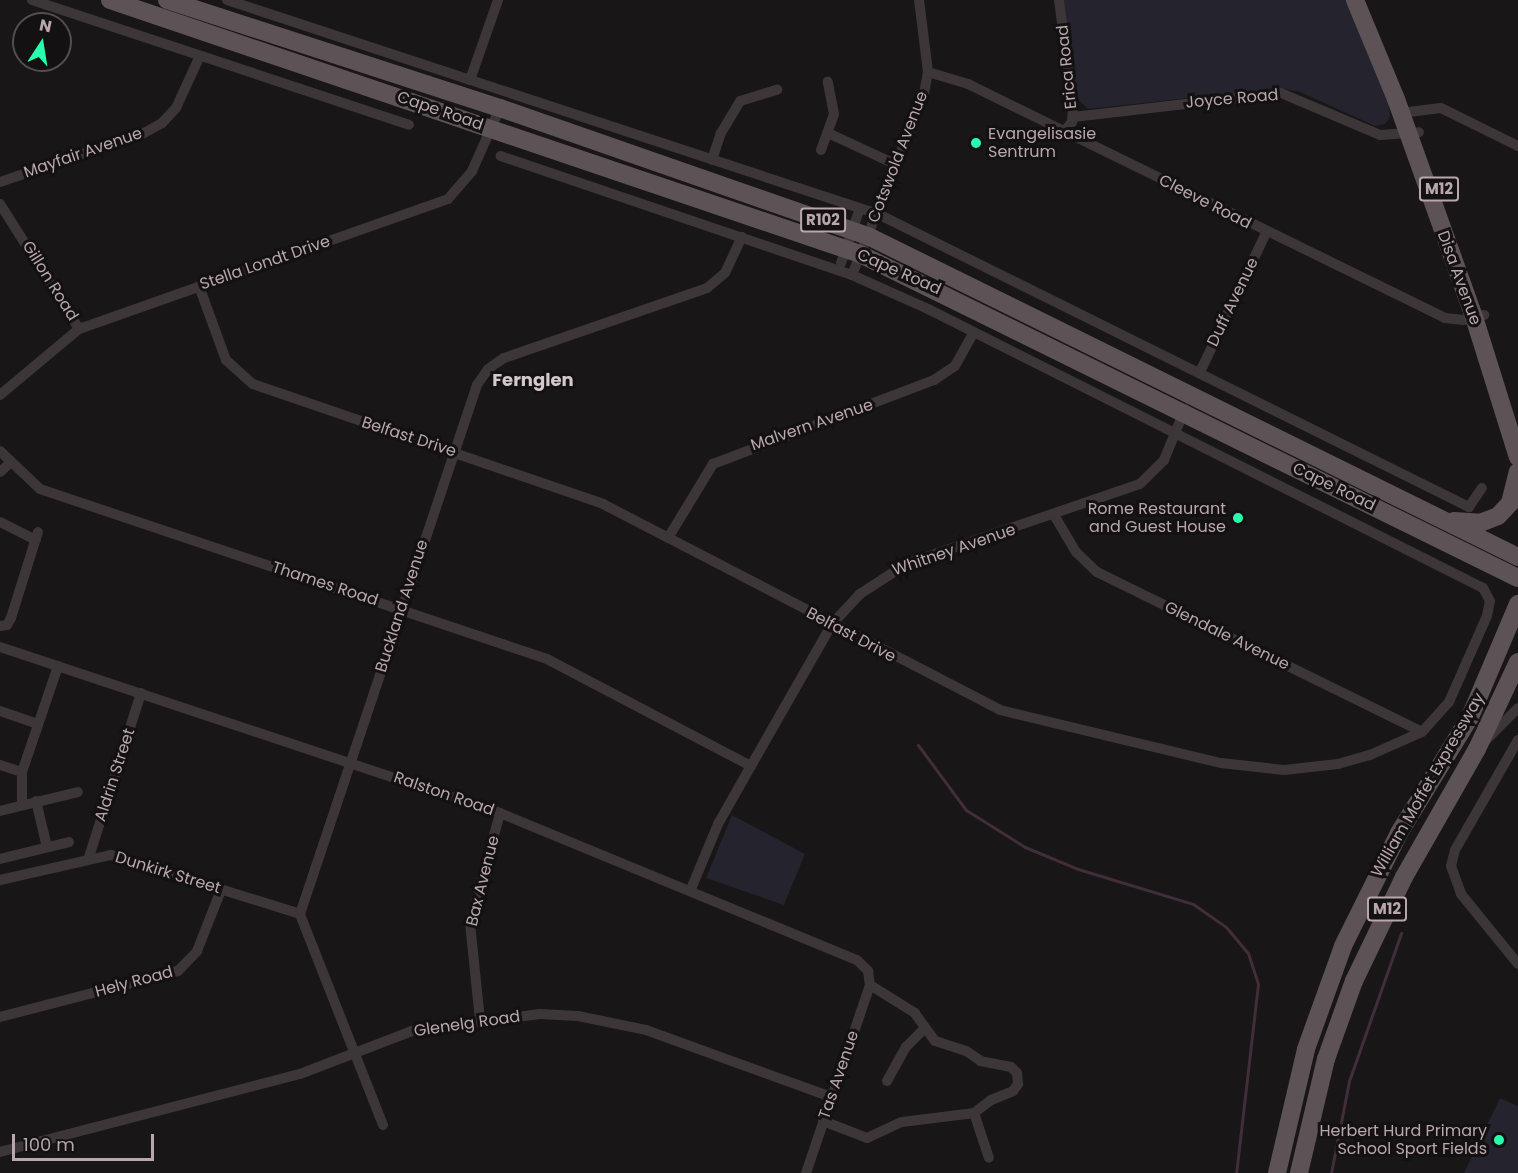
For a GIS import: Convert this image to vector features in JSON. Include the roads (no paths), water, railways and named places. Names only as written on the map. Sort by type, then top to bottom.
[{"type":"main road","name":"Cape Road","points":[[110,0],[491,128],[854,246],[1518,578]]},
{"type":"main road","name":"Cape Road","points":[[167,0],[500,108],[854,246],[1191,393],[1518,557]]},
{"type":"main road","name":"Disa Avenue","points":[[1355,0],[1406,112]]},
{"type":"main road","name":"Disa Avenue","points":[[1369,0],[1406,112],[1479,316],[1518,410]]},
{"type":"main road","name":"Disa Avenue","points":[[1479,316],[1518,457]]},
{"type":"main road","points":[[1447,520],[1472,523],[1498,516],[1510,503],[1518,472]]},
{"type":"main road","name":"William Moffet Expressway","points":[[1277,1173],[1306,1049],[1343,946],[1395,841],[1470,717],[1518,604]]},
{"type":"main road","name":"William Moffet Expressway","points":[[1299,1173],[1326,1059],[1354,981],[1404,877],[1477,749],[1518,663]]},
{"type":"street","name":"Cape Road","points":[[32,0],[199,58],[409,125]]},
{"type":"street","points":[[227,0],[878,214],[1469,507],[1482,488]]},
{"type":"street","points":[[470,80],[498,0]]},
{"type":"street","name":"Cotswold Avenue","points":[[852,275],[854,246],[878,214],[921,107],[928,72],[919,0]]},
{"type":"street","name":"Erica Road","points":[[1059,0],[1073,117],[1064,132]]},
{"type":"street","name":"Mayfair Avenue","points":[[0,182],[144,133],[162,123],[176,108],[199,58]]},
{"type":"street","name":"Cleeve Road","points":[[928,72],[953,77],[1266,233],[1445,318],[1455,321],[1479,316]]},
{"type":"street","points":[[821,150],[834,110],[828,82]]},
{"type":"street","points":[[712,160],[723,130],[740,101],[777,90]]},
{"type":"street","name":"Joyce Road","points":[[1073,117],[1281,93],[1373,133],[1391,137],[1414,133]]},
{"type":"street","points":[[1406,112],[1434,107],[1447,110],[1518,146]]},
{"type":"street","name":"Stella Londt Drive","points":[[0,395],[79,329],[448,199],[472,171],[500,108]]},
{"type":"street","points":[[828,133],[897,165]]},
{"type":"street","name":"Cape Road","points":[[501,156],[852,275],[1483,588]]},
{"type":"street","name":"Gillon Road","points":[[0,204],[79,329]]},
{"type":"street","points":[[854,246],[860,208]]},
{"type":"street","name":"Duff Avenue","points":[[1200,372],[1266,233]]},
{"type":"street","name":"Buckland Avenue","points":[[300,914],[477,385],[495,363],[707,288],[725,273],[742,237]]},
{"type":"street","name":"Belfast Drive","points":[[199,286],[226,360],[244,380],[587,497],[985,705],[1221,763],[1284,770],[1338,764],[1422,732],[1449,702],[1475,647],[1490,607],[1483,588]]},
{"type":"street","name":"Malvern Avenue","points":[[668,538],[713,464],[934,380],[955,366],[973,334]]},
{"type":"street","name":"Whitney Avenue","points":[[691,889],[718,824],[750,766],[832,624],[860,594],[889,571],[1140,484],[1158,469],[1176,436],[1191,393]]},
{"type":"street","name":"Thames Road","points":[[0,451],[10,463],[40,489],[401,608],[547,659],[750,766]]},
{"type":"street","points":[[0,472],[10,463]]},
{"type":"street","name":"Glendale Avenue","points":[[1054,515],[1076,552],[1097,572],[1422,732]]},
{"type":"street","points":[[0,522],[37,536],[11,618],[7,625],[0,626]]},
{"type":"street","name":"Ralston Road","points":[[0,647],[500,813],[691,889],[857,960],[870,981],[915,1013],[924,1029],[942,1044],[966,1051],[981,1061],[1011,1067],[1017,1073],[1018,1084],[1013,1091],[991,1100],[974,1113]]},
{"type":"street","points":[[22,804],[22,772],[58,666]]},
{"type":"street","name":"Aldrin Street","points":[[89,856],[141,693]]},
{"type":"street","points":[[1477,749],[1518,708]]},
{"type":"street","points":[[0,711],[38,724]]},
{"type":"street","points":[[1518,740],[1455,849],[1451,866],[1461,894],[1518,964]]},
{"type":"street","points":[[0,765],[22,772]]},
{"type":"street","points":[[0,811],[78,792]]},
{"type":"street","points":[[36,801],[47,847]]},
{"type":"street","name":"Bax Avenue","points":[[480,1020],[470,922],[500,813]]},
{"type":"street","points":[[0,859],[69,842]]},
{"type":"street","name":"Dunkirk Street","points":[[0,880],[89,856],[118,856],[300,914]]},
{"type":"street","name":"Hely Road","points":[[0,1017],[178,971],[197,951],[221,890]]},
{"type":"street","points":[[300,914],[383,1125]]},
{"type":"street","name":"Tas Avenue","points":[[806,1173],[870,981]]},
{"type":"street","name":"Glenelg Road","points":[[0,1152],[300,1074],[412,1031],[480,1020],[540,1014],[612,1021],[831,1096]]},
{"type":"street","points":[[887,1081],[906,1047],[924,1029]]},
{"type":"street","points":[[823,1121],[867,1138],[902,1122],[974,1113],[989,1158]]},
{"type":"waterway","points":[[918,745],[966,810],[1025,847],[1078,869],[1193,904],[1226,927],[1248,953],[1258,984],[1236,1173]]},
{"type":"waterway","points":[[1331,1173],[1349,1081],[1401,933]]},
{"type":"place","name":"Evangelisasie Sentrum","points":[[976,143]]},
{"type":"place","name":"Rome Restaurant and Guest House","points":[[1238,518]]},
{"type":"place","name":"Herbert Hurd Primary School Sport Fields","points":[[1499,1140]]},
{"type":"district","name":"Fernglen","points":[[533,380]]}]
